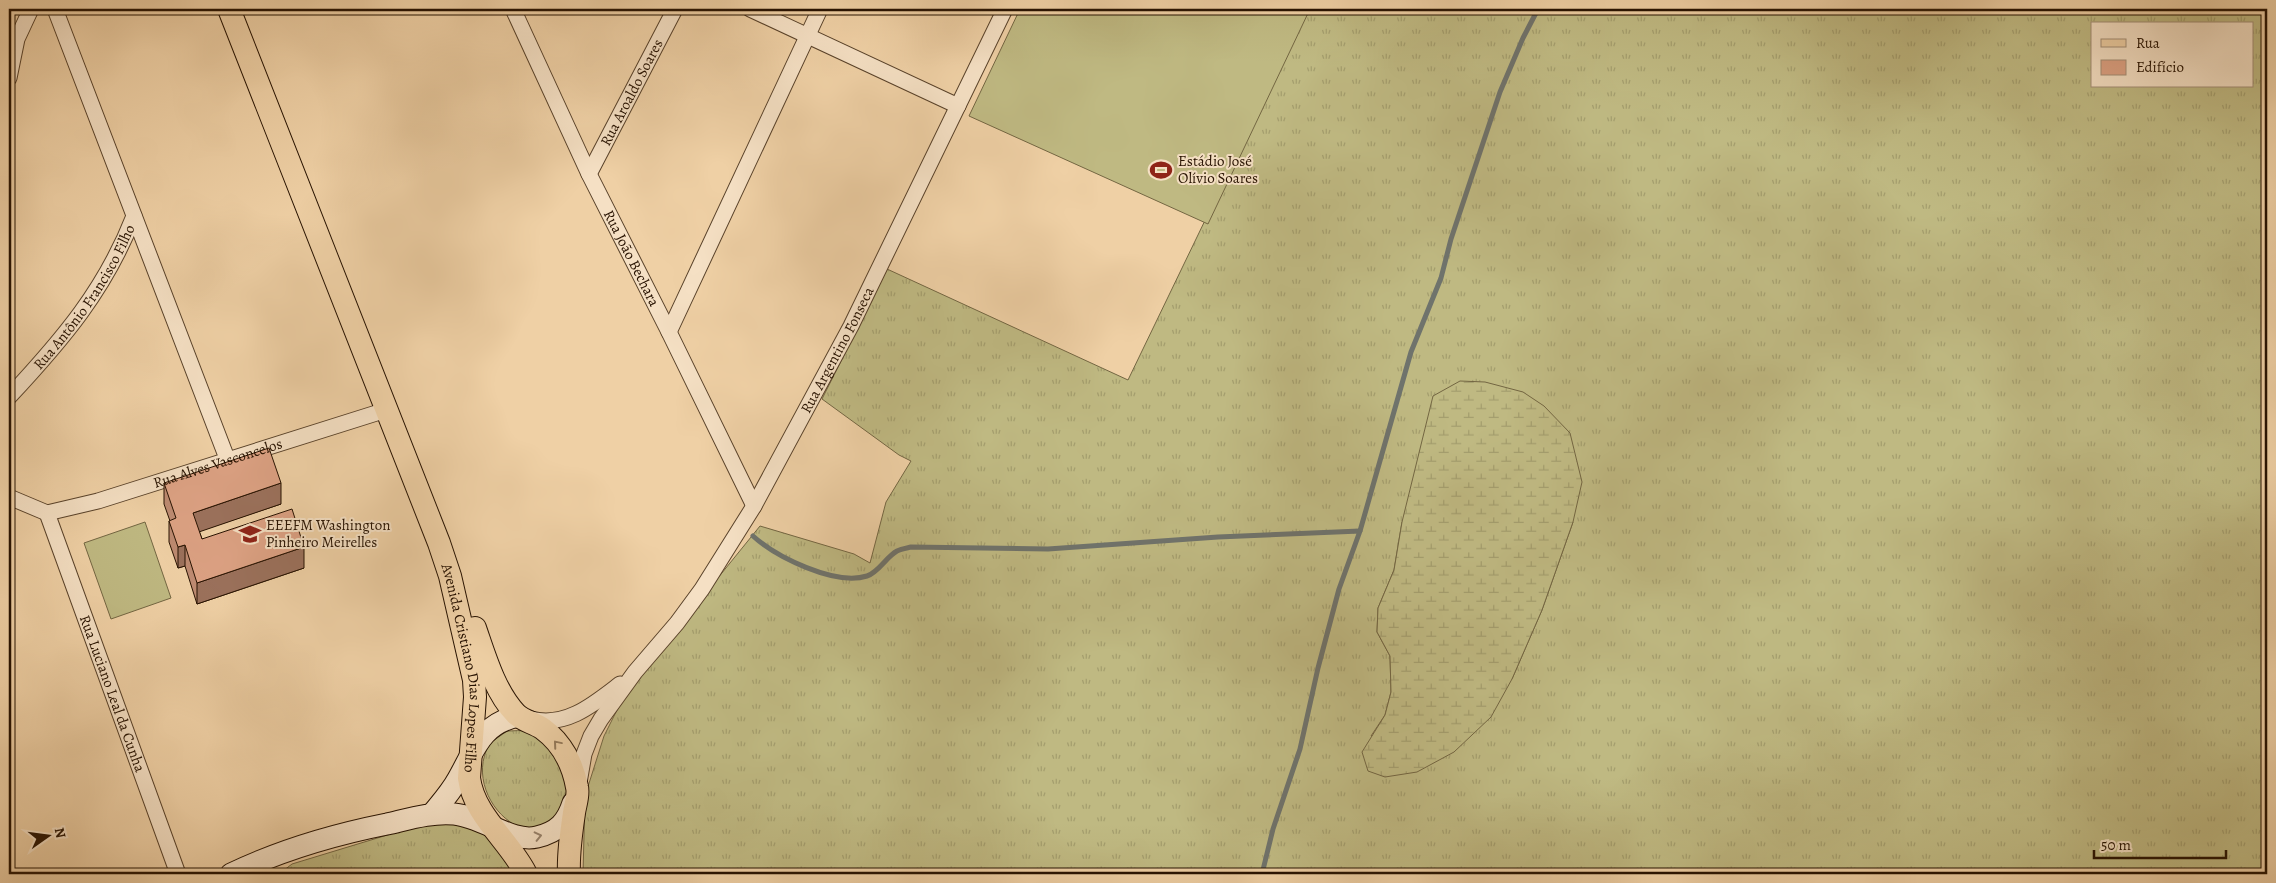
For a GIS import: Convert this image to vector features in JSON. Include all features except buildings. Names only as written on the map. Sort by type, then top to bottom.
[{"type":"main road","points":[[229,9],[450,576]]},
{"type":"main road","name":"Avenida Cristiano Dias Lopes Filho","points":[[450,576],[473,620],[498,686],[518,716],[542,729],[560,746],[572,768],[578,789],[570,846],[569,874]]},
{"type":"main road","name":"Avenida Cristiano Dias Lopes Filho","points":[[450,576],[474,680],[475,697],[469,778],[470,788],[476,805],[519,860],[526,874]]},
{"type":"street","points":[[9,78],[13,37],[31,9]]},
{"type":"street","points":[[55,9],[228,461]]},
{"type":"street","name":"Rua Aroaldo Soares","points":[[589,174],[675,9]]},
{"type":"street","points":[[750,9],[958,106]]},
{"type":"street","points":[[669,332],[806,35],[820,9]]},
{"type":"street","name":"Rua Argentino Fonseca","points":[[634,672],[677,622],[702,589],[754,506],[851,326],[1005,9]]},
{"type":"street","name":"Rua João Bechara","points":[[515,10],[589,174],[754,506]]},
{"type":"street","name":"Rua Antônio Francisco Filho","points":[[9,397],[66,332],[86,306],[110,269],[134,216]]},
{"type":"street","name":"Rua Alves Vasconcelos","points":[[47,513],[98,501],[386,410]]},
{"type":"street","points":[[9,497],[47,513]]},
{"type":"street","name":"Rua Luciano Leal da Cunha","points":[[47,513],[178,874]]},
{"type":"street","points":[[432,814],[452,789],[471,753],[490,728],[502,720],[518,716],[552,721],[568,718],[596,703],[634,672]]},
{"type":"street","points":[[231,874],[296,846],[338,834],[432,814],[468,816],[510,835],[524,838],[538,837],[555,831],[567,820],[578,789],[584,754],[591,736],[634,672]]},
{"type":"green space","name":"Estádio José Olívio Soares","points":[[1020,9],[1310,9],[1208,224],[969,116]]},
{"type":"green space","points":[[1307,9],[2267,9],[2267,874],[583,874],[585,796],[604,736],[627,690],[760,526],[854,554],[870,563],[886,502],[911,461],[899,455],[822,399],[887,269],[1128,380]],"holes":[[[1402,522],[1573,522],[1542,610],[1512,679],[1371,736],[1385,715],[1391,692],[1390,656],[1377,632],[1378,608],[1394,570]]]},
{"type":"green space","points":[[1460,381],[1485,382],[1523,392],[1544,406],[1570,433],[1582,482],[1573,522],[1542,610],[1512,679],[1491,717],[1454,752],[1417,772],[1385,777],[1368,771],[1362,752],[1385,715],[1391,692],[1390,656],[1377,632],[1378,608],[1394,570],[1402,522],[1433,396]]},
{"type":"green space","points":[[145,522],[171,598],[111,619],[84,543]]},
{"type":"green space","points":[[507,731],[527,731],[534,734],[551,751],[563,772],[566,782],[565,802],[554,821],[545,830],[515,825],[497,810],[486,790],[483,779],[484,756],[489,745]]},
{"type":"green space","points":[[446,820],[488,828],[516,874],[279,874],[292,864],[407,829]]},
{"type":"waterway","points":[[1262,874],[1273,829],[1300,749],[1318,668],[1339,589],[1360,531],[1411,352],[1441,278],[1451,239],[1500,92],[1523,38],[1538,9]]},
{"type":"waterway","points":[[753,536],[776,553],[807,568],[839,577],[854,578],[871,574],[893,554],[899,550],[911,547],[1048,549],[1218,537],[1360,531]]},
{"type":"place","name":"Estádio José Olívio Soares","points":[[1161,170]]},
{"type":"place","name":"EEEFM Washington Pinheiro Meirelles","points":[[250,534]]}]
